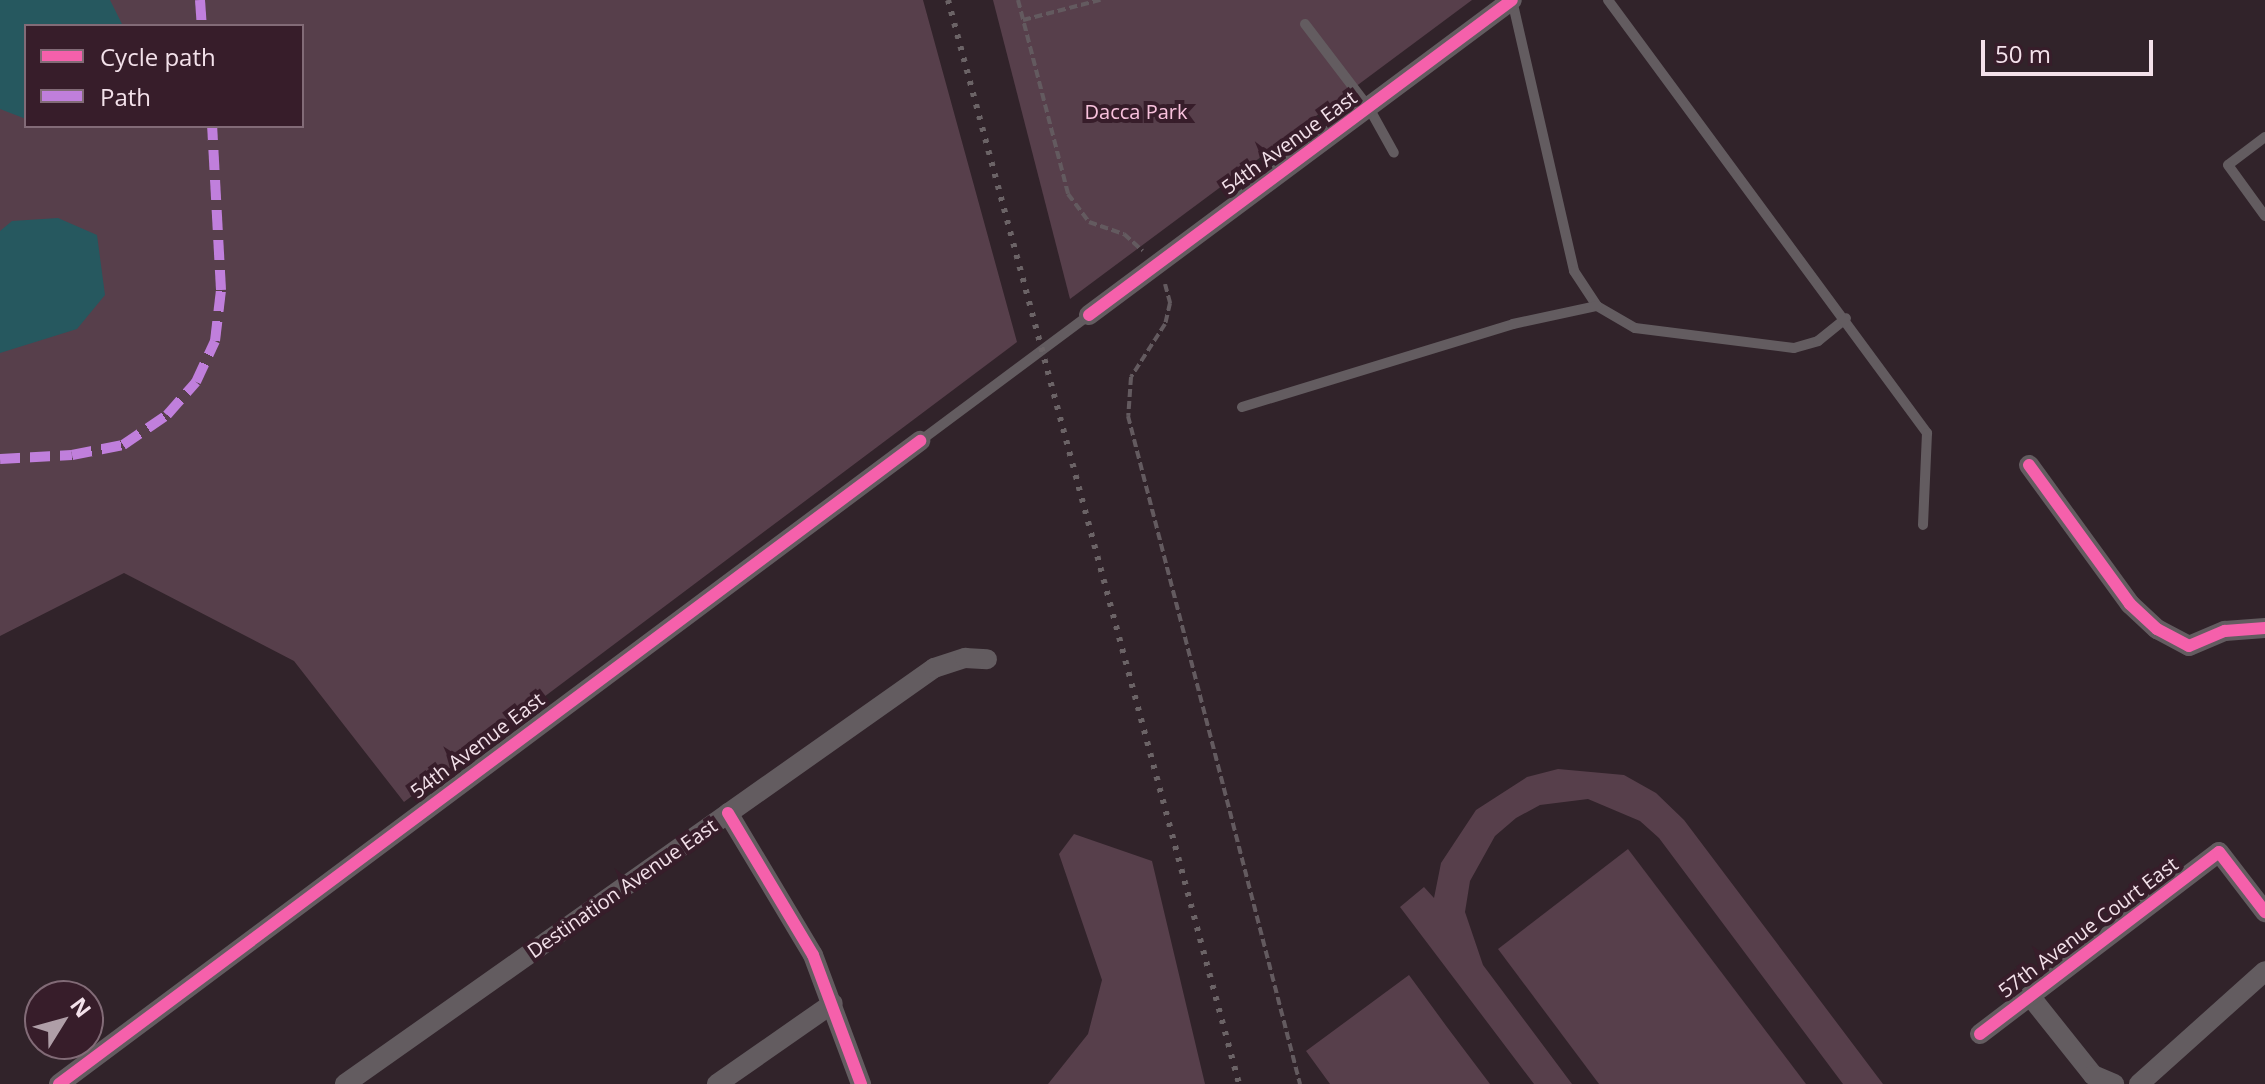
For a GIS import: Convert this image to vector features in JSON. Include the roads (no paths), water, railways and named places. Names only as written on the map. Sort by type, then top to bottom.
[{"type":"street","name":"54th Avenue East","points":[[1089,315],[1512,0]]},
{"type":"street","name":"54th Avenue East","points":[[59,1084],[920,441]]},
{"type":"street","points":[[2029,465],[2130,604],[2157,629],[2189,646],[2225,631],[2265,628]]},
{"type":"street","name":"Destination Avenue East","points":[[345,1084],[934,668],[965,658],[987,659]]},
{"type":"street","points":[[728,813],[813,955],[861,1084]]},
{"type":"street","name":"57th Avenue Court East","points":[[1980,1034],[2219,852],[2265,912]]},
{"type":"street","points":[[2139,1084],[2265,971]]},
{"type":"street","points":[[2030,996],[2093,1075],[2114,1084]]},
{"type":"street","points":[[717,1084],[833,1003]]},
{"type":"lane","points":[[1512,0],[1574,271],[1597,306],[1635,328],[1794,348],[1818,341],[1846,318]]},
{"type":"lane","points":[[1608,0],[1846,318],[1927,433],[1923,525]]},
{"type":"lane","points":[[1305,24],[1369,108],[1394,153]]},
{"type":"lane","points":[[2265,137],[2228,165],[2265,216]]},
{"type":"lane","points":[[1242,407],[1513,324],[1597,306]]},
{"type":"lane","name":"54th Avenue East","points":[[920,441],[1089,315]]},
{"type":"water","points":[[0,0],[110,0],[122,24],[24,24],[24,118],[0,109]]},
{"type":"water","points":[[58,218],[97,235],[105,295],[77,329],[0,353],[0,231],[12,221]]},
{"type":"railway","points":[[948,0],[1239,1084]]},
{"type":"park label","name":"Dacca Park","points":[[1136,111]]}]
